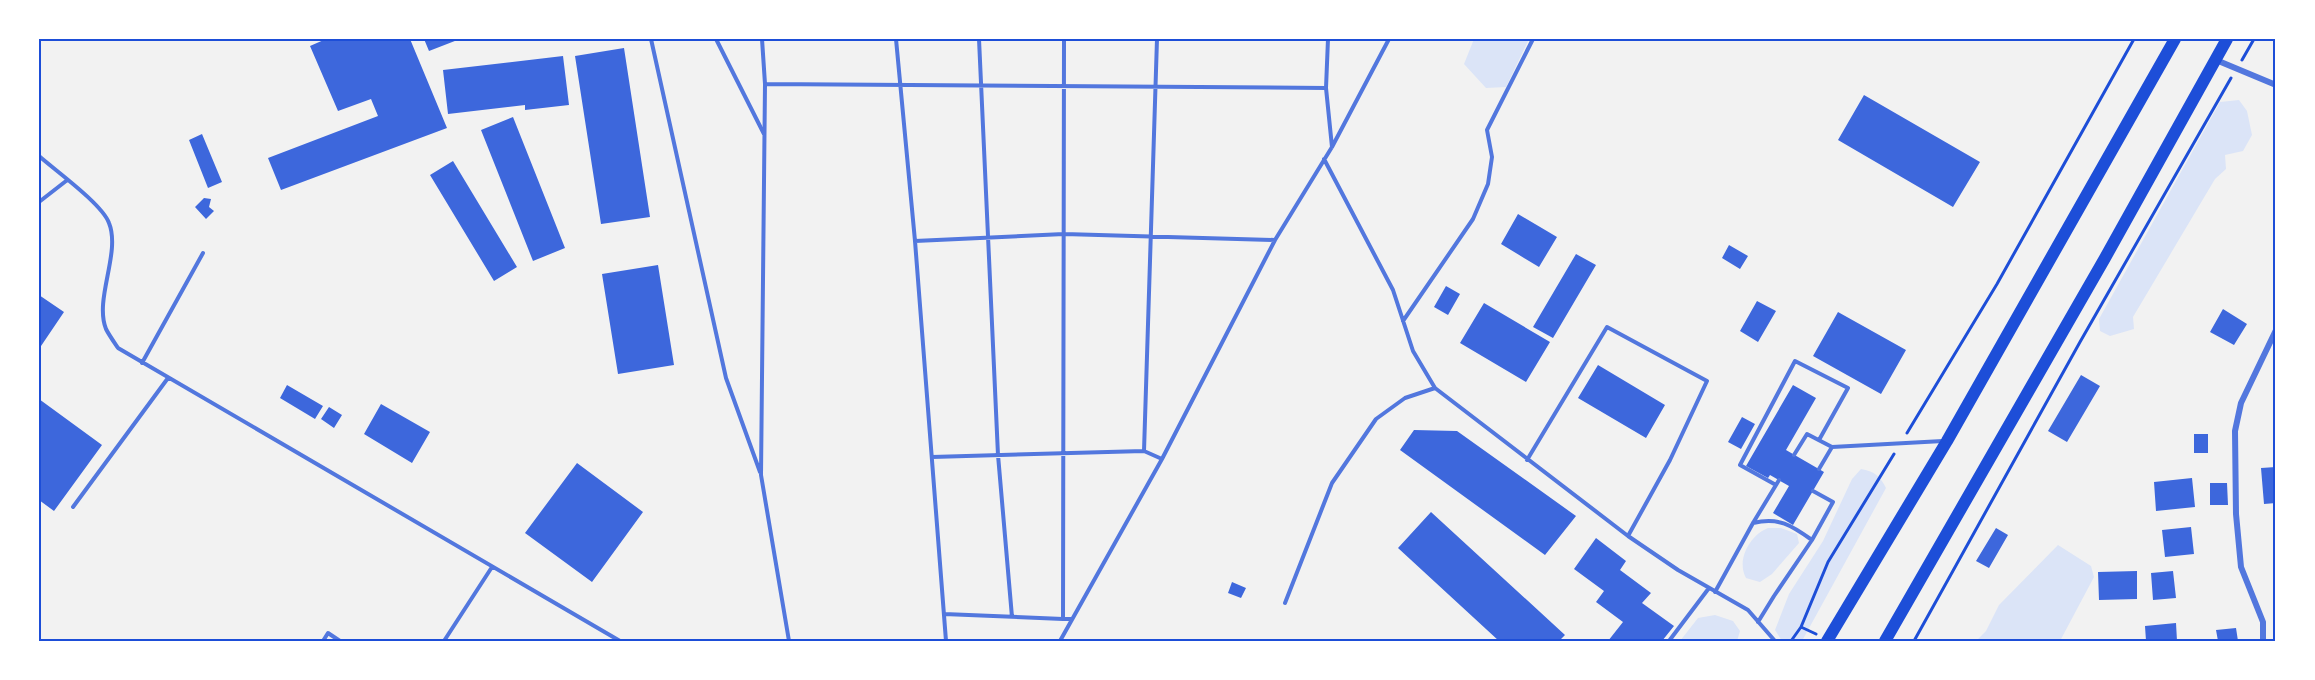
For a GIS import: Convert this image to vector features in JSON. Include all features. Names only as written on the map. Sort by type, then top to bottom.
[{"type":"main road","points":[[1827,641],[1947,441],[2175,39]]},
{"type":"main road","points":[[1885,641],[2105,258],[2227,39]]},
{"type":"street","points":[[2216,60],[2276,85]]},
{"type":"street","points":[[2264,641],[2263,622],[2241,567],[2236,514],[2235,431],[2241,403],[2276,330]]},
{"type":"lane","points":[[651,39],[726,378],[761,475]]},
{"type":"lane","points":[[716,39],[764,134]]},
{"type":"lane","points":[[762,39],[765,84],[761,475],[789,641]]},
{"type":"lane","points":[[896,39],[915,241],[946,641]]},
{"type":"lane","points":[[980,39],[998,455],[1012,617]]},
{"type":"lane","points":[[1063,619],[1064,39]]},
{"type":"lane","points":[[1143,451],[1157,39]]},
{"type":"lane","points":[[1328,39],[1326,88],[1332,147]]},
{"type":"lane","points":[[1060,641],[1162,459],[1275,240],[1332,147],[1389,39]]},
{"type":"lane","points":[[1403,321],[1473,219],[1490,175],[1492,157],[1487,130],[1533,39]]},
{"type":"lane","points":[[765,84],[1326,88]]},
{"type":"lane","points":[[39,156],[95,203],[109,223],[111,249],[104,304],[105,327],[118,348],[620,641]]},
{"type":"lane","points":[[1324,159],[1393,290],[1413,351],[1435,388],[1628,536],[1715,592],[1748,610],[1774,641]]},
{"type":"lane","points":[[39,202],[66,181]]},
{"type":"lane","points":[[915,241],[1064,234],[1275,240]]},
{"type":"lane","points":[[142,363],[203,254]]},
{"type":"lane","points":[[1527,460],[1607,327],[1707,381],[1670,460],[1628,536]]},
{"type":"lane","points":[[1715,592],[1777,482],[1740,465],[1795,361],[1848,388],[1819,440]]},
{"type":"lane","points":[[73,507],[168,378]]},
{"type":"lane","points":[[1285,603],[1332,483],[1376,419],[1405,398],[1435,388]]},
{"type":"lane","points":[[1794,455],[1807,434],[1832,447],[1947,441]]},
{"type":"lane","points":[[1819,469],[1832,447]]},
{"type":"lane","points":[[932,457],[1143,451],[1162,459]]},
{"type":"lane","points":[[1758,622],[1812,540],[1833,502],[1813,491]]},
{"type":"lane","points":[[1753,523],[1771,519],[1798,530],[1812,540]]},
{"type":"lane","points":[[444,641],[492,567]]},
{"type":"lane","points":[[1669,641],[1709,588]]},
{"type":"lane","points":[[944,614],[1072,619]]},
{"type":"lane","points":[[323,641],[328,633],[340,641]]},
{"type":"path","points":[[1791,641],[1801,627],[1828,562],[1997,284],[2134,39]]},
{"type":"path","points":[[1914,641],[2086,332],[2254,39]]},
{"type":"shaded area","points":[[1474,39],[1529,39],[1506,87],[1486,88],[1464,64]]},
{"type":"shaded area","points":[[2239,100],[2247,111],[2252,135],[2243,151],[2225,155],[2226,169],[2215,179],[2133,317],[2134,329],[2110,336],[2100,331],[2099,319],[2220,102]]},
{"type":"shaded area","points":[[1861,469],[1876,475],[1886,488],[1802,641],[1782,641],[1775,630],[1789,594],[1823,541],[1852,479]]},
{"type":"shaded area","points":[[1768,528],[1781,528],[1797,534],[1799,543],[1772,574],[1760,582],[1746,578],[1743,564],[1746,549],[1761,531]]},
{"type":"shaded area","points":[[2058,545],[2091,566],[2094,577],[2060,641],[1976,641],[1986,631],[1999,605]]},
{"type":"shaded area","points":[[1715,615],[1733,621],[1740,631],[1737,641],[1680,641],[1698,618]]},
{"type":"building","points":[[326,39],[410,39],[447,128],[281,190],[268,158],[378,116],[371,99],[338,111],[310,46]]},
{"type":"building","points":[[424,39],[460,39],[429,51]]},
{"type":"building","points":[[624,48],[650,217],[601,224],[575,56]]},
{"type":"building","points":[[563,56],[569,105],[525,110],[525,105],[448,114],[443,70]]},
{"type":"building","points":[[1864,95],[1980,162],[1953,207],[1838,140]]},
{"type":"building","points":[[513,117],[565,248],[533,261],[481,130]]},
{"type":"building","points":[[202,134],[222,182],[208,188],[189,140]]},
{"type":"building","points":[[453,161],[517,267],[494,281],[430,175]]},
{"type":"building","points":[[204,198],[211,199],[209,207],[214,211],[206,219],[195,207]]},
{"type":"building","points":[[1518,214],[1557,237],[1539,267],[1501,244]]},
{"type":"building","points":[[1729,245],[1748,256],[1740,269],[1722,258]]},
{"type":"building","points":[[1576,254],[1596,265],[1553,338],[1533,327]]},
{"type":"building","points":[[658,265],[674,365],[618,374],[602,274]]},
{"type":"building","points":[[1446,286],[1460,294],[1448,315],[1434,307]]},
{"type":"building","points":[[39,295],[64,312],[39,349]]},
{"type":"building","points":[[1757,301],[1776,311],[1758,342],[1740,331]]},
{"type":"building","points":[[1484,303],[1550,342],[1526,382],[1460,343]]},
{"type":"building","points":[[2223,309],[2247,324],[2234,345],[2210,332]]},
{"type":"building","points":[[1838,312],[1906,350],[1881,394],[1813,356]]},
{"type":"building","points":[[1598,365],[1665,405],[1646,438],[1578,398]]},
{"type":"building","points":[[2081,375],[2100,386],[2067,442],[2048,431]]},
{"type":"building","points":[[287,385],[323,406],[315,419],[280,398]]},
{"type":"building","points":[[1793,385],[1816,398],[1786,450],[1824,472],[1793,525],[1773,513],[1789,486],[1770,475],[1768,478],[1746,466]]},
{"type":"building","points":[[39,399],[102,445],[54,511],[39,500]]},
{"type":"building","points":[[381,404],[430,432],[412,463],[364,434]]},
{"type":"building","points":[[329,407],[342,415],[334,428],[321,419]]},
{"type":"building","points":[[1742,417],[1755,424],[1741,449],[1728,442]]},
{"type":"building","points":[[1414,430],[1457,431],[1576,516],[1545,555],[1400,450]]},
{"type":"building","points":[[2194,434],[2208,434],[2208,453],[2194,453]]},
{"type":"building","points":[[577,463],[643,512],[592,582],[525,533]]},
{"type":"building","points":[[2276,467],[2276,503],[2264,504],[2261,468]]},
{"type":"building","points":[[2192,478],[2195,507],[2156,511],[2154,482]]},
{"type":"building","points":[[2210,483],[2227,483],[2228,505],[2210,505]]},
{"type":"building","points":[[1431,512],[1565,635],[1559,641],[1499,641],[1398,548]]},
{"type":"building","points":[[2191,527],[2194,554],[2165,557],[2162,530]]},
{"type":"building","points":[[1996,528],[2008,535],[1989,568],[1976,561]]},
{"type":"building","points":[[1596,538],[1626,561],[1620,570],[1651,593],[1642,603],[1674,626],[1662,641],[1608,641],[1623,622],[1596,602],[1604,591],[1574,569]]},
{"type":"building","points":[[2137,571],[2137,599],[2099,600],[2098,572]]},
{"type":"building","points":[[2173,571],[2176,598],[2153,600],[2151,573]]},
{"type":"building","points":[[1232,582],[1246,588],[1241,598],[1228,593]]},
{"type":"building","points":[[2176,623],[2177,641],[2146,641],[2145,626]]},
{"type":"building","points":[[2236,628],[2238,641],[2218,641],[2216,630]]}]
